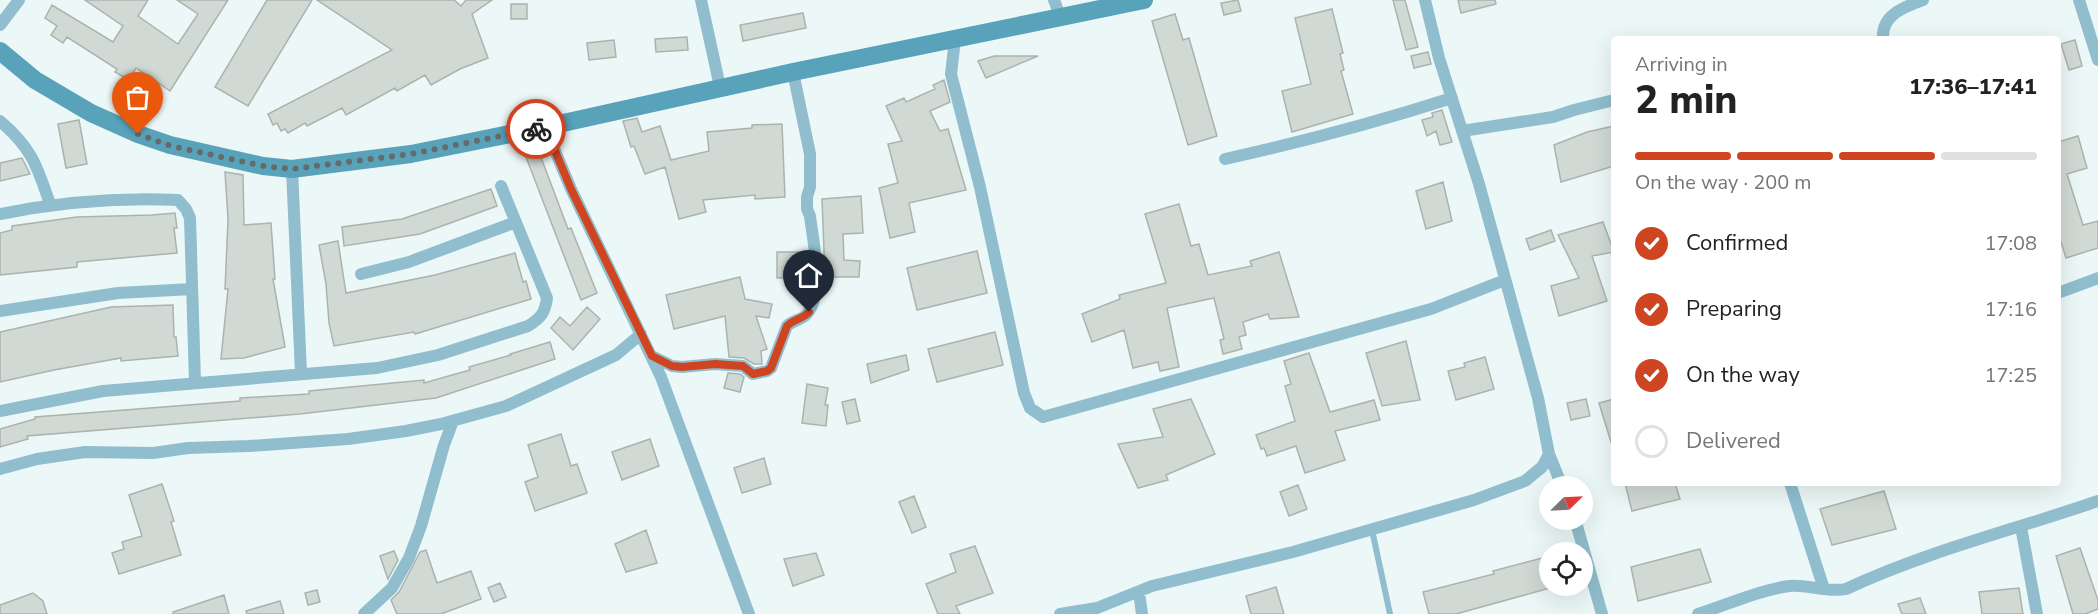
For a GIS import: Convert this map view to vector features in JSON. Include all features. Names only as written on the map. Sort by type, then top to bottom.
[{"type":"main road","points":[[0,51],[35,80],[91,113],[138,134],[171,146],[263,166],[292,169],[411,154],[545,127],[720,87],[955,39],[1057,8],[1143,0]]},
{"type":"street","points":[[0,25],[19,0]]},
{"type":"street","points":[[701,0],[720,87]]},
{"type":"street","points":[[1425,0],[1439,58],[1479,184],[1538,398],[1549,454],[1558,476]]},
{"type":"street","points":[[1883,36],[1888,18],[1904,6],[1923,0]]},
{"type":"street","points":[[2079,0],[2098,60]]},
{"type":"street","points":[[955,39],[951,74],[980,188],[1023,385],[1030,408],[1043,417],[1431,309],[1505,280]]},
{"type":"street","points":[[652,356],[672,366],[715,364],[743,366],[753,374],[767,371],[771,368],[787,326],[809,312],[817,285],[807,197],[810,187],[810,154],[793,72]]},
{"type":"street","points":[[1225,159],[1313,139],[1452,98]]},
{"type":"street","points":[[1462,131],[1553,117],[1611,101]]},
{"type":"street","points":[[0,121],[28,149],[50,204]]},
{"type":"street","points":[[545,127],[571,189],[652,356],[749,614]]},
{"type":"street","points":[[292,169],[301,374]]},
{"type":"street","points":[[0,411],[103,391],[377,368],[438,355],[528,326],[540,319],[545,311],[548,298],[501,186]]},
{"type":"street","points":[[0,214],[50,204],[141,198],[178,200],[190,218],[195,382]]},
{"type":"street","points":[[361,274],[409,261],[516,222]]},
{"type":"street","points":[[2061,292],[2098,278]]},
{"type":"street","points":[[0,311],[118,293],[192,289]]},
{"type":"street","points":[[0,470],[36,459],[85,452],[153,453],[188,448],[348,439],[406,431],[506,406],[616,355],[641,334]]},
{"type":"street","points":[[364,614],[392,588],[409,558],[453,421]]},
{"type":"street","points":[[1060,614],[1097,608],[1152,586],[1283,555],[1474,500],[1525,481],[1542,467],[1549,454]]},
{"type":"street","points":[[1791,486],[1824,589]]},
{"type":"street","points":[[1698,614],[1790,586],[1836,591],[1846,589],[1948,549],[2098,501]]},
{"type":"street","points":[[2021,527],[2037,614]]},
{"type":"street","points":[[1578,530],[1602,614]]},
{"type":"street","points":[[1139,592],[1142,614]]},
{"type":"lane","points":[[1372,530],[1390,614]]},
{"type":"building","points":[[85,0],[148,0],[138,16],[178,44],[198,14],[177,0],[228,0],[170,91],[136,68],[129,80],[115,72],[117,69],[67,37],[63,43],[51,35],[57,26],[45,18],[52,5],[113,42],[123,26]]},
{"type":"building","points":[[267,0],[312,0],[248,106],[215,87]]},
{"type":"building","points":[[317,0],[454,0],[461,6],[466,0],[492,0],[472,14],[488,58],[460,69],[431,85],[425,75],[397,91],[395,88],[346,115],[342,108],[307,126],[305,123],[288,133],[285,129],[281,131],[277,123],[273,125],[268,114],[392,50]]},
{"type":"building","points":[[1238,0],[1241,11],[1224,15],[1221,3]]},
{"type":"building","points":[[1393,0],[1405,0],[1418,47],[1406,50]]},
{"type":"building","points":[[1458,0],[1495,0],[1496,4],[1461,13]]},
{"type":"building","points":[[511,4],[527,4],[527,19],[511,19]]},
{"type":"building","points":[[1332,9],[1343,53],[1340,54],[1344,70],[1341,71],[1353,114],[1292,132],[1282,91],[1311,84],[1295,18]]},
{"type":"building","points":[[803,13],[806,28],[743,41],[740,25]]},
{"type":"building","points":[[1175,14],[1183,40],[1189,38],[1217,136],[1188,145],[1152,21]]},
{"type":"building","points":[[687,37],[688,50],[656,52],[655,39]]},
{"type":"building","points":[[614,40],[616,57],[589,60],[587,43]]},
{"type":"building","points":[[2075,40],[2082,66],[2069,70],[2061,44]]},
{"type":"building","points":[[1428,52],[1431,64],[1414,68],[1411,56]]},
{"type":"building","points":[[994,56],[1038,56],[986,78],[978,61]]},
{"type":"building","points":[[944,80],[950,102],[930,111],[940,131],[948,129],[966,190],[909,203],[915,232],[890,238],[879,188],[898,183],[888,144],[902,141],[886,106],[904,98],[906,102],[935,89],[933,85]]},
{"type":"building","points":[[1442,110],[1452,142],[1440,145],[1436,131],[1427,136],[1422,120],[1433,117],[1432,113]]},
{"type":"building","points":[[637,118],[642,132],[660,126],[671,160],[709,151],[707,132],[752,128],[752,125],[782,124],[785,197],[755,199],[755,195],[703,200],[706,212],[679,219],[665,167],[645,174],[634,146],[631,147],[623,121]]},
{"type":"building","points":[[79,120],[87,164],[66,168],[58,124]]},
{"type":"building","points":[[1611,127],[1611,167],[1561,182],[1554,145],[1587,132]]},
{"type":"building","points":[[2078,136],[2087,168],[2067,174],[2083,225],[2098,221],[2098,248],[2066,258],[2061,242],[2061,141]]},
{"type":"building","points":[[539,152],[568,229],[571,228],[597,293],[581,300],[526,157]]},
{"type":"building","points":[[22,158],[30,174],[0,181],[0,163]]},
{"type":"building","points":[[225,172],[243,175],[244,225],[271,223],[275,279],[273,279],[285,347],[244,358],[221,359],[228,289],[225,289],[228,219]]},
{"type":"building","points":[[1443,182],[1452,221],[1426,229],[1416,191]]},
{"type":"building","points":[[491,189],[497,206],[420,234],[344,246],[342,227],[402,219]]},
{"type":"building","points":[[861,196],[863,233],[843,234],[844,260],[860,261],[859,277],[825,277],[822,199]]},
{"type":"building","points":[[1179,204],[1191,246],[1199,244],[1208,275],[1252,266],[1250,261],[1279,252],[1299,317],[1270,319],[1268,314],[1243,322],[1246,335],[1239,337],[1242,349],[1223,354],[1220,340],[1224,339],[1214,298],[1167,308],[1179,367],[1160,371],[1158,362],[1133,368],[1124,330],[1092,342],[1082,314],[1120,299],[1119,295],[1166,283],[1145,214]]},
{"type":"building","points":[[175,213],[177,253],[77,262],[77,267],[0,275],[0,233],[12,230],[12,226],[77,217]]},
{"type":"building","points":[[1603,222],[1611,244],[1611,253],[1592,256],[1607,301],[1559,316],[1551,286],[1579,278],[1558,235]]},
{"type":"building","points":[[1551,230],[1555,241],[1530,250],[1526,239]]},
{"type":"building","points":[[338,241],[346,293],[435,275],[515,253],[523,282],[526,281],[531,299],[415,334],[414,332],[334,346],[319,245]]},
{"type":"building","points":[[977,251],[987,293],[917,310],[907,268]]},
{"type":"building","points":[[777,252],[807,252],[808,277],[777,278]]},
{"type":"building","points":[[740,277],[745,299],[772,304],[769,318],[756,316],[767,349],[761,351],[762,364],[754,364],[744,358],[729,357],[725,316],[674,329],[666,295]]},
{"type":"building","points":[[173,305],[174,337],[176,337],[178,356],[121,361],[121,358],[0,382],[0,332],[111,307]]},
{"type":"building","points":[[587,307],[600,319],[573,350],[551,328],[560,317],[570,326]]},
{"type":"building","points":[[995,332],[1003,365],[937,382],[928,349]]},
{"type":"building","points":[[1406,341],[1420,400],[1382,406],[1366,353]]},
{"type":"building","points":[[550,342],[555,359],[436,398],[300,414],[27,436],[28,439],[0,447],[0,429],[35,419],[35,417],[240,401],[240,398],[309,394],[309,391],[424,380],[424,383],[470,370],[469,367]]},
{"type":"building","points":[[1309,353],[1330,412],[1374,400],[1380,420],[1335,431],[1345,460],[1305,473],[1296,446],[1267,456],[1264,448],[1261,449],[1256,435],[1295,421],[1285,386],[1291,384],[1284,361]]},
{"type":"building","points":[[906,355],[909,370],[871,383],[867,364]]},
{"type":"building","points":[[1485,357],[1494,389],[1456,400],[1448,371],[1465,367],[1464,363]]},
{"type":"building","points":[[728,373],[740,374],[744,377],[740,392],[724,388]]},
{"type":"building","points":[[807,384],[828,388],[825,405],[828,405],[826,426],[802,423]]},
{"type":"building","points":[[855,399],[860,421],[847,424],[842,402]]},
{"type":"building","points":[[1191,399],[1215,454],[1166,475],[1168,480],[1138,488],[1118,444],[1163,437],[1153,409]]},
{"type":"building","points":[[1586,399],[1590,416],[1571,420],[1567,403]]},
{"type":"building","points":[[1611,400],[1611,442],[1599,403]]},
{"type":"building","points":[[561,434],[571,466],[577,464],[587,493],[535,511],[525,482],[538,477],[528,445]]},
{"type":"building","points":[[650,439],[659,466],[622,480],[612,452]]},
{"type":"building","points":[[764,458],[771,484],[742,493],[734,468]]},
{"type":"building","points":[[162,484],[174,521],[171,522],[181,555],[119,574],[112,553],[124,549],[122,542],[142,536],[129,495]]},
{"type":"building","points":[[1298,485],[1307,509],[1289,516],[1280,492]]},
{"type":"building","points":[[1626,486],[1676,486],[1680,499],[1632,511]]},
{"type":"building","points":[[1884,491],[1896,529],[1832,545],[1820,509]]},
{"type":"building","points":[[914,496],[926,527],[912,533],[899,502]]},
{"type":"building","points":[[646,530],[657,563],[626,572],[615,544]]},
{"type":"building","points":[[975,546],[993,593],[956,606],[960,614],[938,614],[926,584],[956,572],[950,554]]},
{"type":"building","points":[[2080,548],[2098,600],[2098,609],[2085,614],[2073,614],[2056,556]]},
{"type":"building","points":[[1700,549],[1711,582],[1638,601],[1631,567]]},
{"type":"building","points":[[426,550],[437,583],[471,571],[481,599],[441,614],[397,614],[391,600],[399,592],[420,552]]},
{"type":"building","points":[[394,551],[398,560],[388,579],[380,556]]},
{"type":"building","points":[[816,553],[824,575],[793,586],[784,559]]},
{"type":"building","points":[[1539,559],[1539,591],[1456,614],[1429,614],[1423,592],[1494,574],[1493,571]]},
{"type":"building","points":[[500,583],[506,597],[494,602],[488,588]]},
{"type":"building","points":[[1276,587],[1284,614],[1251,614],[1246,596]]},
{"type":"building","points":[[2019,588],[2023,614],[1982,614],[1979,592]]},
{"type":"building","points":[[317,590],[320,602],[308,605],[305,593]]},
{"type":"building","points":[[33,593],[43,601],[47,614],[0,614],[0,605]]},
{"type":"building","points":[[224,595],[229,614],[173,614],[173,612]]},
{"type":"building","points":[[1920,598],[1926,614],[1902,614],[1898,604]]},
{"type":"building","points":[[280,601],[284,614],[247,614],[246,611]]},
{"type":"way so far","points":[[138,134],[171,146],[263,166],[292,169],[411,154],[536,129]]},
{"type":"route","points":[[536,129],[545,127],[609,271],[652,356],[672,366],[715,364],[743,366],[753,374],[767,371],[771,368],[787,326],[809,312]]}]
